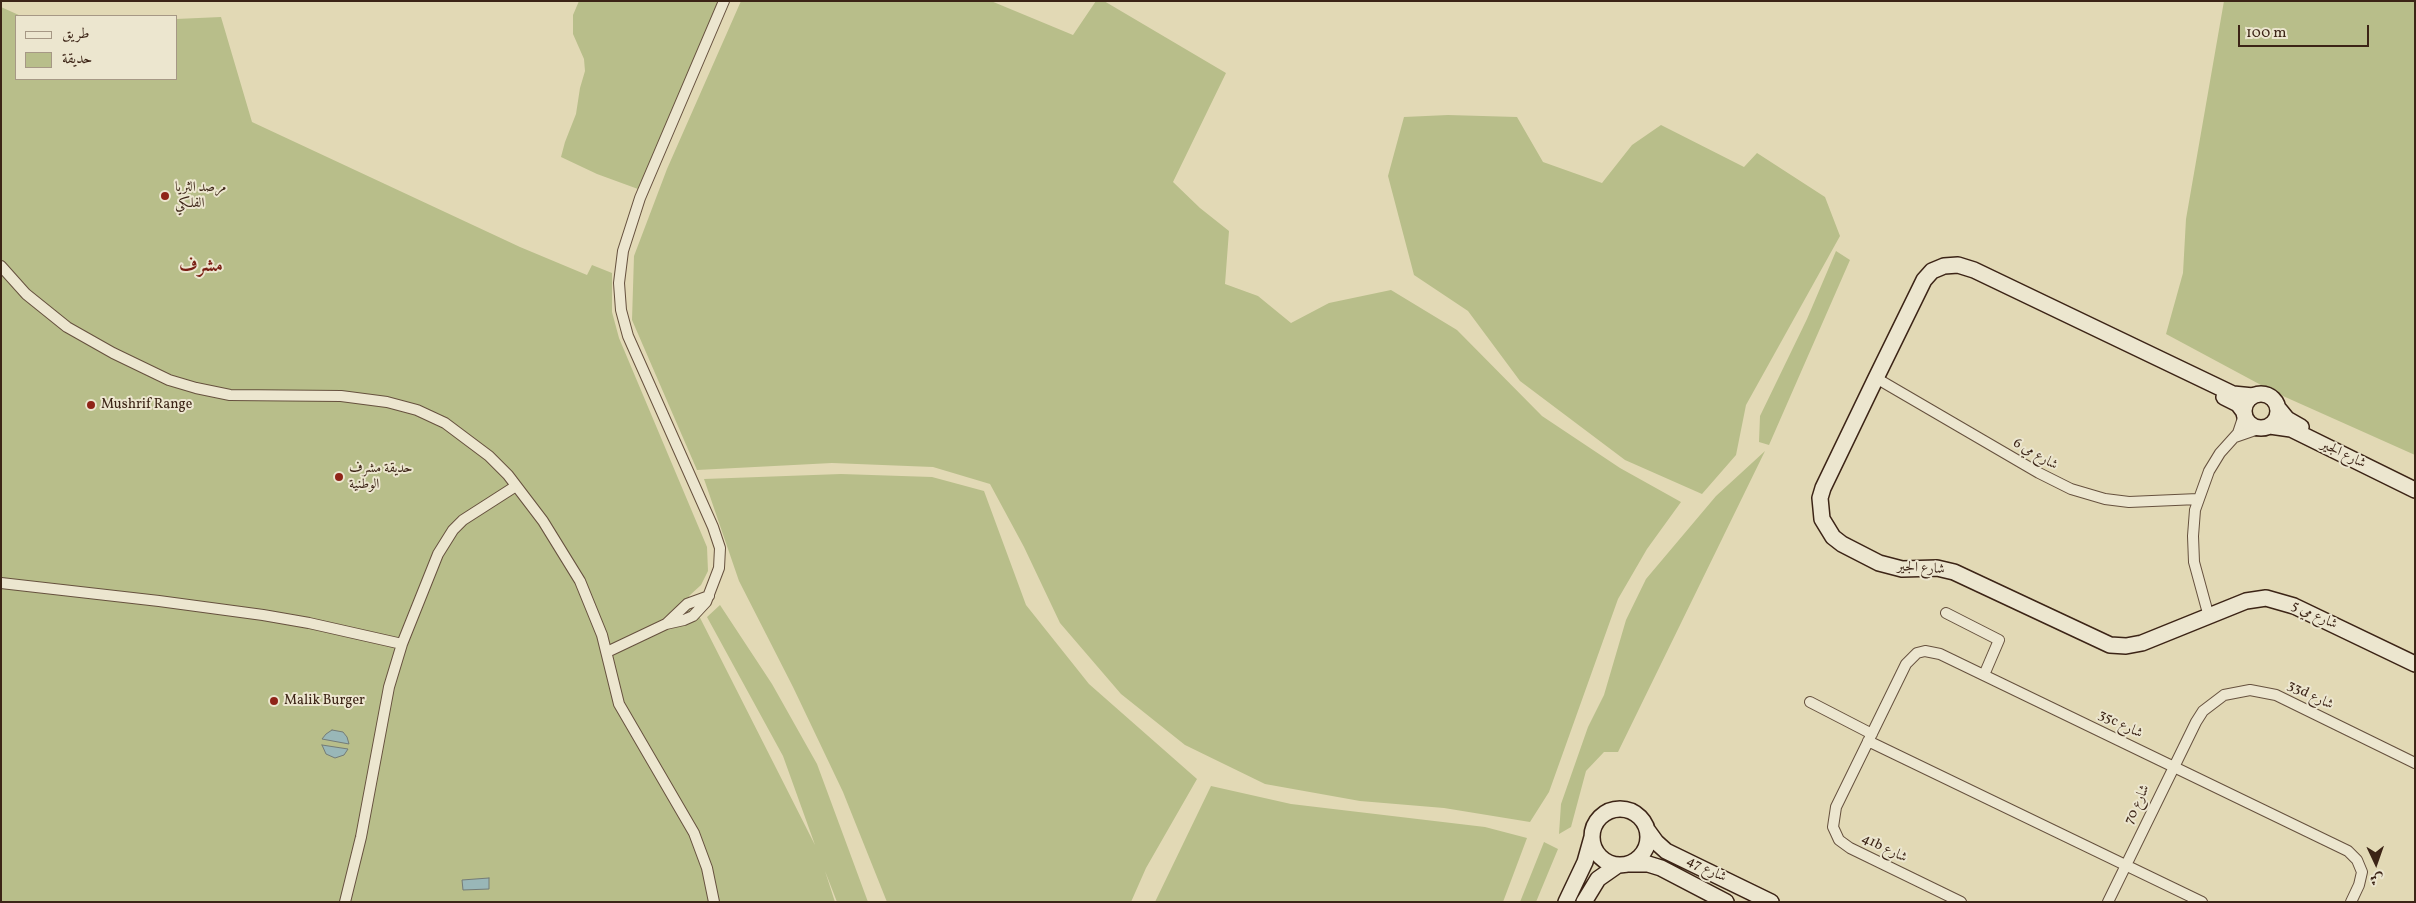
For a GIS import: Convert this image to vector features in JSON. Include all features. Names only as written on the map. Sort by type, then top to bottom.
[{"type":"street","points":[[607,652],[666,624],[693,616],[702,608],[709,596],[720,568],[718,541],[628,336],[621,310],[619,283],[623,251],[640,198],[724,1]]},
{"type":"street","name":"شارع الجير","points":[[2209,616],[2142,643],[2126,646],[2110,645],[1962,575],[1937,568],[1902,569],[1886,566],[1842,544],[1830,533],[1822,519],[1820,498],[1919,288],[1927,276],[1938,268],[1950,265],[1966,267],[2233,394],[2253,396]]},
{"type":"street","points":[[1,266],[26,294],[67,327],[157,374],[196,388],[230,395],[357,397],[402,405],[438,420],[469,439],[499,465],[548,528],[572,565],[591,606],[607,652],[622,710],[694,833],[707,868],[714,902]]},
{"type":"street","points":[[1919,288],[1942,274],[1952,272],[1966,274],[2235,402],[2252,426],[2265,427]]},
{"type":"street","name":"شارع مي 6","points":[[1876,378],[2044,476],[2072,489],[2105,499],[2129,502],[2198,499]]},
{"type":"street","points":[[2209,616],[2199,588],[2193,556],[2193,523],[2198,499],[2209,471],[2220,453],[2235,437],[2244,413],[2245,404],[2253,396],[2266,395],[2274,400],[2278,408],[2276,420],[2265,427],[2235,437]]},
{"type":"street","name":"شارع الجير","points":[[2278,408],[2293,423],[2415,482]]},
{"type":"street","name":"شارع الجير","points":[[2265,427],[2291,429],[2415,490]]},
{"type":"street","points":[[345,902],[361,836],[384,708],[402,644],[438,554],[453,530],[472,513],[516,486]]},
{"type":"street","points":[[1,583],[159,600],[291,619],[402,644]]},
{"type":"street","name":"شارع مي 5","points":[[2209,616],[2246,601],[2276,599],[2415,664]]},
{"type":"street","points":[[1946,613],[1999,640],[1984,675]]},
{"type":"street","name":"35c شارع","points":[[1870,737],[1906,664],[1917,653],[1932,651],[2173,765],[2353,855],[2360,866],[2361,879],[2351,902]]},
{"type":"street","name":"33d شارع","points":[[2196,722],[2203,711],[2224,695],[2237,691],[2263,691],[2276,695],[2415,762]]},
{"type":"street","points":[[1810,702],[1870,737],[2202,902]]},
{"type":"street","name":"شارع 70","points":[[2108,902],[2173,765],[2196,722]]},
{"type":"street","name":"41b شارع","points":[[1870,737],[1834,813],[1836,834],[1850,848],[1961,902]]},
{"type":"street","points":[[1566,902],[1585,862],[1597,821],[1610,811],[1617,809],[1633,812],[1645,823],[1648,831],[1648,843],[1642,854],[1598,879],[1584,902]]},
{"type":"street","name":"شارع 47","points":[[1648,831],[1666,851],[1771,902]]},
{"type":"street","points":[[1592,837],[1594,845],[1603,859],[1623,864]]},
{"type":"street","name":"شارع 47","points":[[1623,864],[1641,863],[1661,868],[1720,900]]},
{"type":"green space","points":[[579,1],[719,1],[638,189],[597,174],[561,157],[576,114],[585,71],[584,59],[573,34],[573,15]]},
{"type":"green space","points":[[741,1],[991,1],[1073,35],[1096,1],[1104,1],[1226,73],[1173,182],[1200,208],[1229,231],[1225,284],[1258,296],[1291,323],[1329,303],[1391,290],[1457,330],[1542,416],[1620,468],[1681,502],[1647,549],[1618,599],[1549,792],[1530,822],[1444,808],[1360,801],[1265,784],[1185,745],[1121,694],[1060,623],[1024,547],[990,484],[933,467],[832,463],[697,470],[632,320],[634,256],[667,169]]},
{"type":"green space","points":[[2224,1],[2415,1],[2415,455],[2274,392],[2166,334],[2183,273],[2186,219]]},
{"type":"green space","name":"حديقة مشرف الوطنية","points":[[1,7],[19,15],[15,15],[15,80],[178,80],[178,19],[221,17],[252,122],[520,247],[587,275],[592,265],[612,273],[612,312],[619,338],[707,547],[708,571],[701,585],[689,596],[815,845],[783,756],[707,617],[720,605],[772,684],[817,764],[868,902],[837,902],[825,871],[835,902],[1,902]]},
{"type":"green space","points":[[1448,115],[1517,117],[1543,162],[1602,183],[1632,145],[1661,125],[1744,167],[1757,153],[1825,197],[1840,236],[1746,405],[1736,455],[1702,494],[1625,460],[1520,381],[1468,311],[1414,275],[1388,176],[1404,117]]},
{"type":"green space","points":[[1836,251],[1850,260],[1769,445],[1759,442],[1760,416],[1807,319]]},
{"type":"green space","points":[[1765,451],[1618,752],[1604,752],[1586,771],[1571,827],[1559,834],[1561,804],[1588,727],[1604,695],[1626,620],[1646,579],[1716,496]]},
{"type":"green space","points":[[841,474],[932,477],[984,491],[1026,605],[1089,684],[1197,779],[1146,868],[1131,902],[887,902],[843,792],[793,687],[739,581],[704,479]]},
{"type":"green space","points":[[1211,786],[1291,804],[1485,827],[1527,838],[1503,902],[1155,902]]},
{"type":"green space","points":[[1544,842],[1558,849],[1536,902],[1520,902]]},
{"type":"water","points":[[332,730],[343,732],[349,744],[322,739]]},
{"type":"water","points":[[322,745],[348,749],[344,755],[335,758],[326,754]]},
{"type":"water","points":[[489,878],[489,889],[463,890],[462,880]]},
{"type":"place","name":"مرصد الثريا الفلكي","points":[[165,196]]},
{"type":"place","name":"Mushrif Range","points":[[91,405]]},
{"type":"place","name":"حديقة مشرف الوطنية","points":[[339,477]]},
{"type":"place","name":"Malik Burger","points":[[274,701]]},
{"type":"district","name":"مشرف","points":[[201,268]]}]
